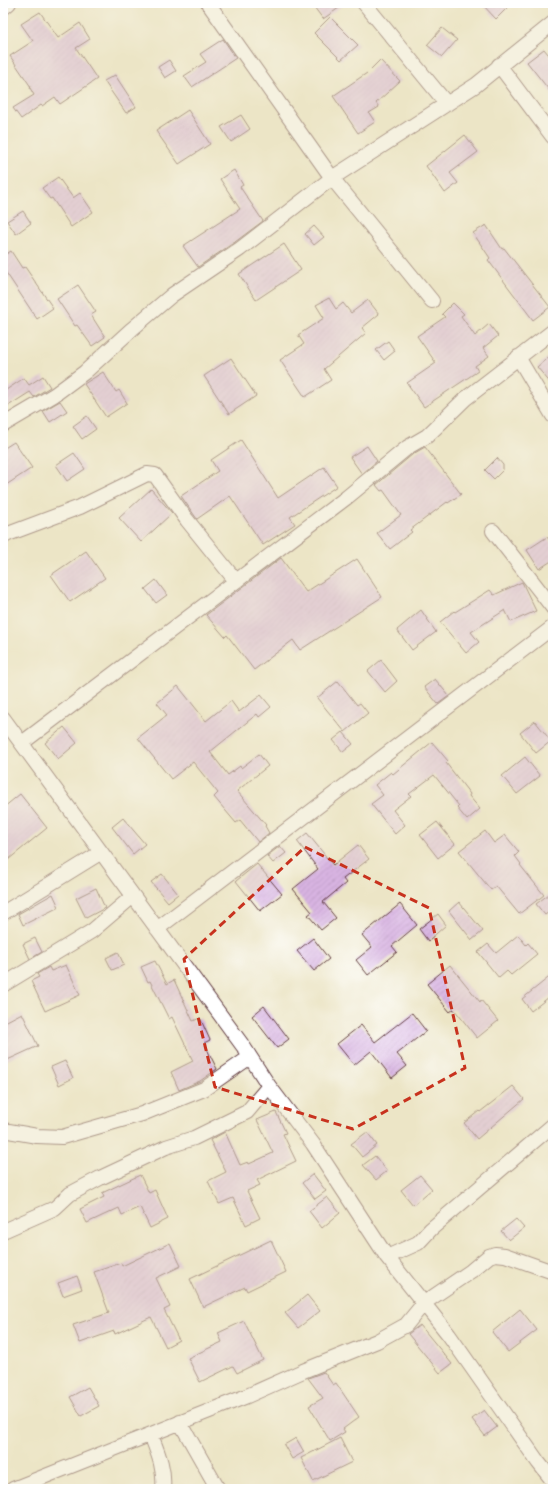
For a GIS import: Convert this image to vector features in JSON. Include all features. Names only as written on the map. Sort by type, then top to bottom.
[{"type":"street","points":[[3,8],[9,3]]},
{"type":"street","points":[[208,3],[332,178],[432,301]]},
{"type":"street","points":[[364,3],[447,104]]},
{"type":"street","points":[[3,425],[54,395],[79,376],[172,296],[240,249],[332,178],[476,84],[553,23]]},
{"type":"street","points":[[499,65],[553,137]]},
{"type":"street","points":[[22,743],[346,498],[408,447],[427,436],[465,399],[553,331]]},
{"type":"street","points":[[518,357],[553,416]]},
{"type":"street","points":[[3,537],[80,507],[147,474],[152,474],[155,475],[187,520],[236,581]]},
{"type":"street","points":[[493,531],[553,608]]},
{"type":"street","points":[[157,929],[553,627]]},
{"type":"street","points":[[3,718],[250,1057],[269,1086],[313,1144],[387,1257],[449,1335],[553,1481]]},
{"type":"street","points":[[3,913],[100,853]]},
{"type":"street","points":[[3,985],[92,931],[133,896]]},
{"type":"street","points":[[3,1130],[37,1136],[62,1137],[142,1114],[204,1089],[250,1057]]},
{"type":"street","points":[[3,1231],[55,1208],[70,1194],[100,1178],[166,1148],[194,1138],[219,1124],[247,1112],[269,1086]]},
{"type":"street","points":[[387,1257],[418,1243],[431,1229],[553,1124]]},
{"type":"street","points":[[13,1489],[247,1396],[303,1371],[377,1341],[406,1325],[424,1303],[471,1271],[489,1256],[495,1254],[505,1255],[553,1272]]},
{"type":"street","points":[[180,1422],[218,1489]]},
{"type":"street","points":[[151,1435],[162,1462],[164,1481],[163,1489]]},
{"type":"highlighted area","points":[[305,847],[429,908],[465,1068],[353,1129],[215,1087],[184,959]]},
{"type":"building","points":[[311,3],[346,3],[323,19]]},
{"type":"building","points":[[481,3],[512,3],[496,19]]},
{"type":"building","points":[[40,12],[58,38],[80,23],[90,39],[76,48],[97,79],[60,104],[55,97],[21,119],[13,108],[34,95],[30,88],[31,87],[10,56],[33,41],[21,24]]},
{"type":"building","points":[[330,17],[358,45],[341,60],[314,33]]},
{"type":"building","points":[[442,28],[457,40],[442,57],[427,45]]},
{"type":"building","points":[[223,39],[236,58],[192,87],[184,76],[206,62],[200,54]]},
{"type":"building","points":[[544,49],[553,60],[553,95],[527,62]]},
{"type":"building","points":[[169,60],[176,71],[165,78],[158,67]]},
{"type":"building","points":[[380,60],[400,81],[376,103],[379,107],[369,113],[375,122],[358,133],[333,96],[367,73]]},
{"type":"building","points":[[115,75],[136,107],[126,113],[104,81]]},
{"type":"building","points":[[188,110],[210,144],[179,164],[156,131]]},
{"type":"building","points":[[241,115],[250,129],[231,142],[221,127]]},
{"type":"building","points":[[465,135],[478,152],[450,173],[458,183],[445,193],[426,166]]},
{"type":"building","points":[[234,170],[243,185],[240,187],[263,221],[198,267],[183,246],[240,209],[220,179]]},
{"type":"building","points":[[58,177],[73,198],[80,193],[93,212],[71,227],[52,198],[50,199],[42,188]]},
{"type":"building","points":[[23,211],[31,223],[16,234],[7,221]]},
{"type":"building","points":[[486,225],[502,249],[504,248],[550,307],[533,320],[488,260],[490,258],[473,233]]},
{"type":"building","points":[[314,226],[324,237],[314,245],[305,234]]},
{"type":"building","points":[[284,244],[301,270],[256,300],[239,274]]},
{"type":"building","points":[[11,251],[22,268],[25,267],[53,308],[37,319],[3,268],[3,256]]},
{"type":"building","points":[[78,285],[96,312],[91,315],[105,337],[92,346],[77,325],[75,326],[57,299]]},
{"type":"building","points":[[329,298],[336,309],[343,303],[351,313],[368,300],[379,314],[362,328],[366,333],[324,369],[331,380],[305,397],[280,360],[304,344],[298,335],[324,318],[316,305]]},
{"type":"building","points":[[453,303],[464,314],[461,316],[475,336],[489,324],[498,336],[483,348],[489,356],[475,366],[478,371],[424,407],[407,383],[436,363],[417,336],[445,317],[442,314]]},
{"type":"building","points":[[388,341],[395,351],[384,360],[376,350]]},
{"type":"building","points":[[553,353],[553,386],[537,367]]},
{"type":"building","points":[[231,358],[256,396],[229,414],[204,376]]},
{"type":"building","points":[[103,372],[116,392],[119,390],[127,403],[106,417],[84,384]]},
{"type":"building","points":[[43,376],[50,387],[34,397],[30,392],[8,406],[3,400],[3,392],[24,378],[29,385]]},
{"type":"building","points":[[60,401],[67,411],[50,422],[43,411]]},
{"type":"building","points":[[87,416],[96,429],[82,439],[73,426]]},
{"type":"building","points":[[241,440],[278,498],[324,467],[337,486],[290,517],[295,524],[263,545],[230,496],[197,519],[181,496],[218,471],[211,460]]},
{"type":"building","points":[[14,442],[32,468],[3,487],[3,449]]},
{"type":"building","points":[[367,446],[377,461],[362,474],[350,457]]},
{"type":"building","points":[[425,447],[461,494],[448,503],[447,502],[410,530],[412,532],[390,549],[377,533],[401,515],[383,490],[381,491],[376,485],[413,454]]},
{"type":"building","points":[[74,453],[85,469],[67,481],[56,465]]},
{"type":"building","points":[[497,458],[503,465],[503,470],[494,479],[485,470]]},
{"type":"building","points":[[151,489],[172,513],[141,542],[119,518]]},
{"type":"building","points":[[547,537],[553,545],[553,560],[539,569],[527,550]]},
{"type":"building","points":[[86,551],[105,578],[70,602],[51,575]]},
{"type":"building","points":[[281,558],[306,592],[357,559],[382,597],[300,650],[293,640],[254,670],[227,635],[225,637],[206,615]]},
{"type":"building","points":[[156,580],[167,595],[156,603],[145,589]]},
{"type":"building","points":[[522,582],[536,611],[511,622],[505,610],[471,632],[479,642],[466,653],[440,622],[454,611],[455,612],[490,590],[494,595]]},
{"type":"building","points":[[421,610],[436,632],[412,650],[397,630]]},
{"type":"building","points":[[381,660],[397,681],[385,692],[368,671]]},
{"type":"building","points":[[435,679],[449,696],[438,704],[424,687]]},
{"type":"building","points":[[338,681],[357,705],[360,703],[368,713],[345,732],[317,698]]},
{"type":"building","points":[[178,686],[206,721],[231,701],[239,712],[261,695],[271,707],[259,717],[257,714],[210,752],[228,775],[240,766],[241,768],[259,754],[268,766],[237,791],[266,825],[265,826],[269,833],[258,842],[240,820],[236,823],[214,797],[218,793],[193,762],[171,779],[138,738],[167,715],[157,703]]},
{"type":"building","points":[[535,721],[551,741],[536,753],[520,733]]},
{"type":"building","points":[[64,727],[77,743],[58,759],[45,743]]},
{"type":"building","points":[[343,732],[353,744],[343,752],[333,740]]},
{"type":"building","points":[[432,742],[448,761],[446,763],[480,809],[467,820],[457,808],[459,806],[434,775],[409,794],[411,796],[393,810],[405,825],[395,834],[371,804],[383,795],[375,785],[391,772],[393,774]]},
{"type":"building","points":[[525,757],[540,776],[517,794],[502,776]]},
{"type":"building","points":[[20,794],[47,828],[3,864],[3,808]]},
{"type":"building","points":[[123,818],[145,844],[133,854],[112,827]]},
{"type":"building","points":[[437,822],[455,844],[438,858],[420,835]]},
{"type":"building","points":[[485,831],[494,843],[505,835],[519,852],[515,856],[521,864],[520,865],[544,895],[519,914],[496,886],[491,890],[459,851]]},
{"type":"building","points":[[307,833],[333,865],[358,845],[369,859],[343,879],[346,883],[323,902],[336,918],[321,930],[308,915],[312,912],[293,889],[318,869],[297,841]]},
{"type":"building","points":[[280,846],[286,853],[273,863],[267,856]]},
{"type":"building","points":[[257,864],[282,894],[260,911],[236,881]]},
{"type":"building","points":[[162,874],[178,894],[168,902],[151,882]]},
{"type":"building","points":[[96,888],[105,908],[86,918],[76,898]]},
{"type":"building","points":[[553,891],[553,909],[545,915],[536,904]]},
{"type":"building","points":[[53,894],[59,907],[23,925],[18,914]]},
{"type":"building","points":[[459,902],[483,931],[472,940],[449,911]]},
{"type":"building","points":[[400,904],[417,925],[392,946],[397,952],[368,975],[356,960],[372,947],[362,935]]},
{"type":"building","points":[[438,914],[446,925],[428,941],[419,929]]},
{"type":"building","points":[[518,935],[526,945],[528,943],[537,954],[511,975],[507,971],[499,978],[478,952],[488,944],[496,953]]},
{"type":"building","points":[[35,938],[42,952],[30,959],[23,944]]},
{"type":"building","points":[[313,938],[329,959],[314,971],[297,951]]},
{"type":"building","points":[[118,952],[124,965],[112,970],[106,958]]},
{"type":"building","points":[[155,961],[167,984],[174,980],[193,1021],[200,1018],[210,1040],[204,1043],[217,1069],[200,1081],[179,1090],[171,1072],[193,1061],[172,1017],[169,1019],[150,981],[148,982],[141,967]]},
{"type":"building","points":[[66,965],[80,995],[45,1011],[31,981],[39,977],[37,974],[49,967],[51,971]]},
{"type":"building","points":[[450,965],[480,1002],[481,1000],[498,1021],[477,1038],[454,1009],[450,1012],[427,984]]},
{"type":"building","points":[[553,974],[553,994],[531,1011],[522,999]]},
{"type":"building","points":[[264,1006],[289,1039],[277,1048],[252,1016]]},
{"type":"building","points":[[22,1013],[38,1046],[3,1062],[3,1023]]},
{"type":"building","points":[[412,1013],[426,1031],[397,1054],[407,1066],[392,1078],[371,1051],[354,1065],[337,1044],[361,1025],[375,1042]]},
{"type":"building","points":[[65,1061],[73,1078],[59,1085],[51,1067]]},
{"type":"building","points":[[513,1086],[524,1099],[477,1139],[464,1123]]},
{"type":"building","points":[[276,1112],[286,1133],[283,1134],[296,1161],[257,1180],[260,1185],[247,1191],[260,1218],[246,1225],[233,1198],[219,1204],[208,1181],[226,1172],[210,1140],[225,1132],[240,1165],[248,1162],[249,1164],[273,1153],[257,1120]]},
{"type":"building","points":[[367,1132],[377,1145],[362,1157],[351,1144]]},
{"type":"building","points":[[375,1156],[387,1171],[376,1180],[363,1165]]},
{"type":"building","points":[[313,1174],[326,1191],[315,1199],[302,1183]]},
{"type":"building","points":[[140,1175],[149,1193],[155,1190],[168,1219],[150,1228],[140,1207],[122,1215],[119,1208],[87,1223],[80,1209],[104,1197],[102,1193]]},
{"type":"building","points":[[420,1175],[432,1189],[413,1205],[401,1190]]},
{"type":"building","points":[[327,1197],[340,1213],[322,1228],[309,1211]]},
{"type":"building","points":[[516,1219],[524,1228],[509,1240],[501,1231]]},
{"type":"building","points":[[271,1240],[286,1272],[247,1291],[245,1287],[203,1307],[190,1279]]},
{"type":"building","points":[[170,1243],[181,1266],[156,1278],[170,1307],[164,1310],[179,1340],[166,1347],[151,1317],[115,1334],[114,1331],[80,1343],[73,1325],[109,1313],[94,1272],[121,1263],[122,1266]]},
{"type":"building","points":[[77,1276],[82,1289],[63,1296],[58,1283]]},
{"type":"building","points":[[307,1295],[320,1311],[298,1328],[285,1313]]},
{"type":"building","points":[[520,1309],[537,1330],[508,1352],[492,1332]]},
{"type":"building","points":[[244,1321],[263,1360],[237,1373],[233,1366],[200,1382],[188,1358],[222,1342],[218,1333]]},
{"type":"building","points":[[420,1325],[452,1364],[440,1373],[408,1334]]},
{"type":"building","points":[[324,1372],[333,1385],[336,1383],[359,1417],[343,1429],[345,1432],[330,1441],[309,1406],[323,1398],[308,1378]]},
{"type":"building","points":[[88,1387],[99,1406],[81,1416],[70,1397]]},
{"type":"building","points":[[484,1410],[497,1427],[485,1436],[472,1419]]},
{"type":"building","points":[[296,1438],[304,1452],[292,1459],[284,1445]]},
{"type":"building","points":[[340,1438],[352,1462],[313,1481],[301,1458]]}]
